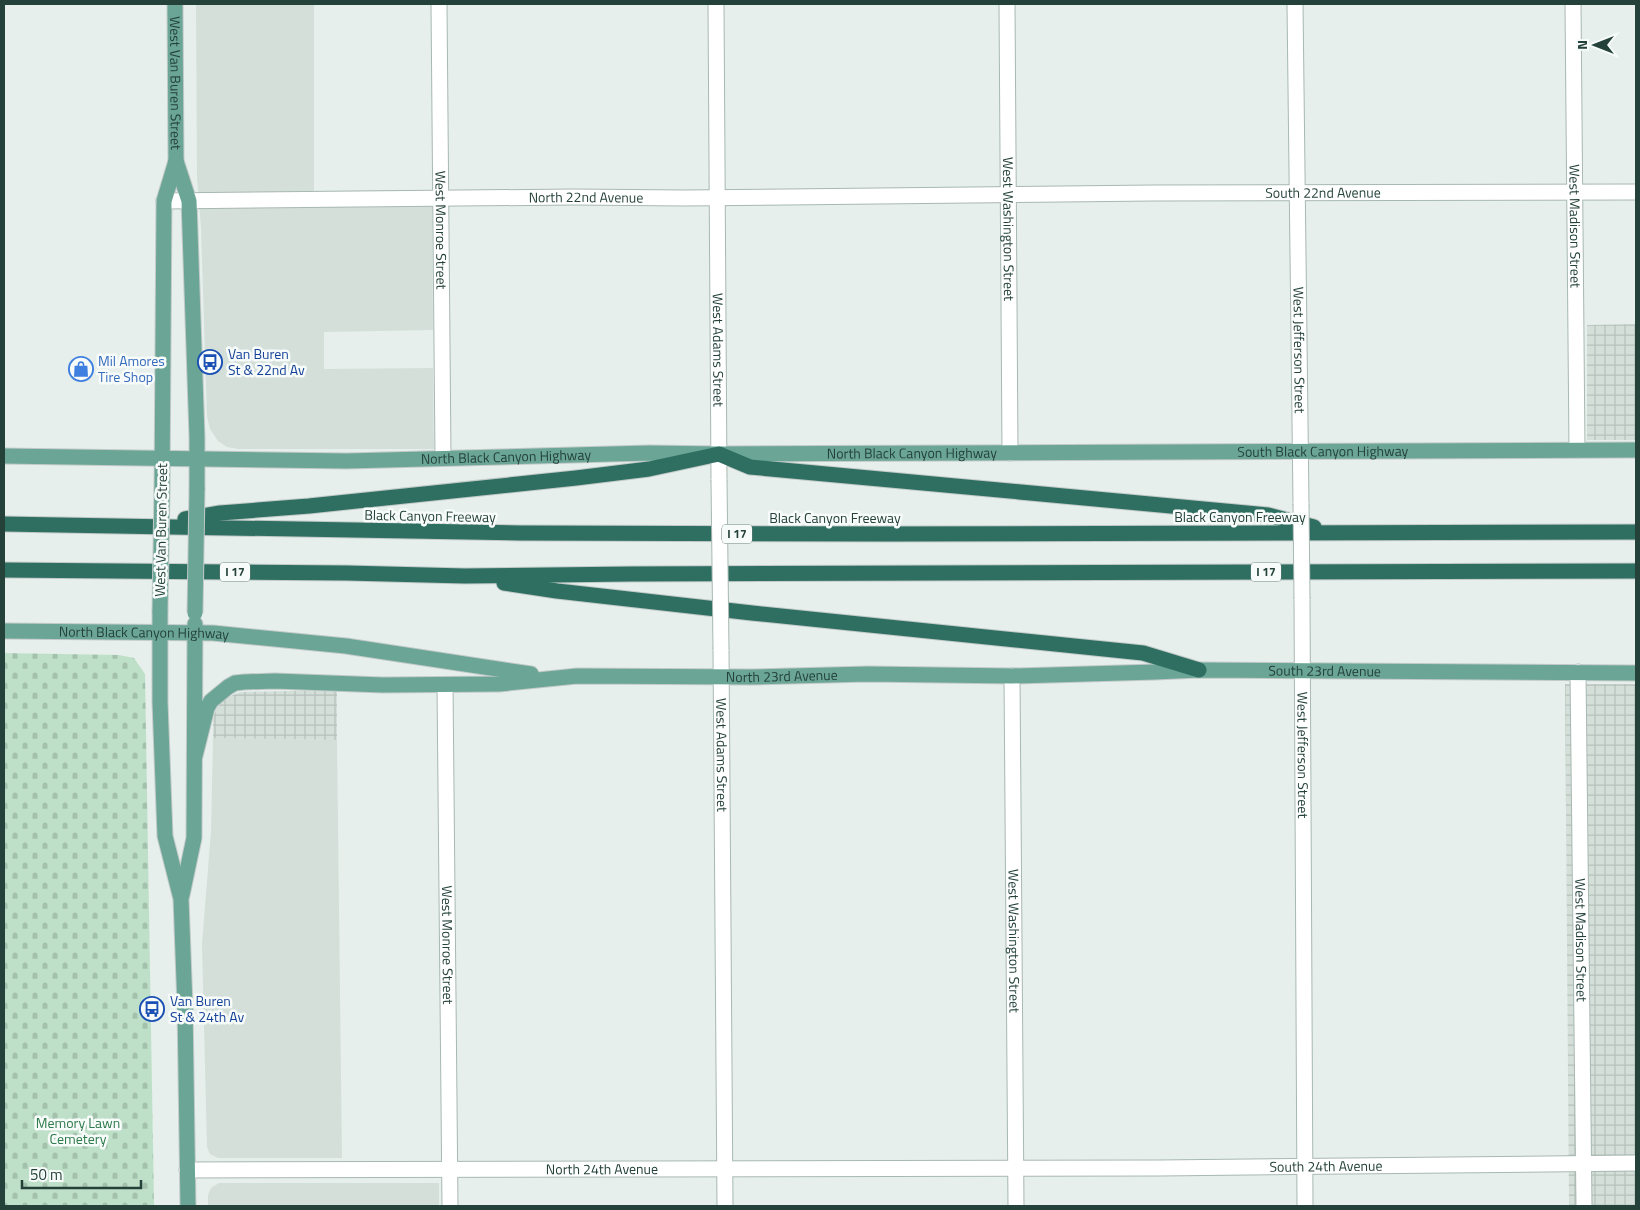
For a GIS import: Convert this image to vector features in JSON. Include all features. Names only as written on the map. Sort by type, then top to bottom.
[{"type":"highway","points":[[137,527],[220,513],[309,506],[594,476],[649,469],[719,454],[750,467],[1268,515],[1337,533]]},
{"type":"highway","name":"Black Canyon Freeway","points":[[4,524],[540,533],[1636,532]]},
{"type":"highway","name":"I 17","points":[[4,570],[465,576],[1636,571]]},
{"type":"highway","points":[[465,576],[557,591],[862,625],[1143,653],[1199,670]]},
{"type":"main road","name":"West Van Buren Street","points":[[175,4],[176,161],[164,201],[160,632],[165,836],[181,899],[185,1007],[188,1206]]},
{"type":"main road","name":"West Van Buren Street","points":[[176,161],[190,201],[197,460],[194,838],[181,899]]},
{"type":"main road","name":"South Black Canyon Highway","points":[[1010,453],[1636,450]]},
{"type":"main road","name":"North Black Canyon Highway","points":[[4,456],[348,461],[649,453],[1010,453]]},
{"type":"main road","name":"North Black Canyon Highway","points":[[4,631],[196,632],[346,646],[552,677]]},
{"type":"main road","name":"South 23rd Avenue","points":[[1012,676],[1199,670],[1636,672]]},
{"type":"main road","name":"North 23rd Avenue","points":[[552,677],[721,677],[868,674],[1012,676]]},
{"type":"main road","points":[[195,756],[207,708],[216,695],[235,683],[275,681],[346,684],[499,684],[552,677]]},
{"type":"street","name":"West Monroe Street","points":[[439,4],[443,458]]},
{"type":"street","name":"West Adams Street","points":[[716,4],[726,1206]]},
{"type":"street","name":"West Washington Street","points":[[1007,4],[1010,453]]},
{"type":"street","name":"West Jefferson Street","points":[[1295,4],[1303,670],[1305,1206]]},
{"type":"street","name":"West Madison Street","points":[[1573,4],[1577,450]]},
{"type":"street","name":"South 22nd Avenue","points":[[1008,195],[1636,192]]},
{"type":"street","name":"North 22nd Avenue","points":[[164,201],[1008,195]]},
{"type":"street","name":"West Madison Street","points":[[1578,672],[1584,1206]]},
{"type":"street","name":"West Washington Street","points":[[1012,676],[1016,1206]]},
{"type":"street","name":"West Monroe Street","points":[[445,685],[450,1206]]},
{"type":"street","name":"South 24th Avenue","points":[[1016,1168],[1636,1163]]},
{"type":"street","name":"North 24th Avenue","points":[[187,1170],[1016,1168]]},
{"type":"shaded area","points":[[196,4],[314,4],[314,191],[432,190],[433,330],[324,332],[324,369],[433,368],[434,449],[238,449],[227,447],[218,441],[210,429],[207,416],[201,228],[197,178]]},
{"type":"shaded area","points":[[1636,324],[1636,440],[1587,440],[1587,325]]},
{"type":"shaded area","points":[[1565,684],[1636,684],[1636,1206],[1569,1206]]},
{"type":"shaded area","points":[[337,690],[337,740],[213,738],[213,718],[217,707],[228,697],[241,692]]},
{"type":"shaded area","points":[[213,738],[337,740],[342,1158],[218,1158],[210,1154],[207,1147],[202,944],[211,831]]},
{"type":"shaded area","points":[[219,1183],[439,1183],[439,1206],[208,1206],[208,1195],[211,1188]]},
{"type":"green space","name":"Memory Lawn Cemetery","points":[[4,653],[119,655],[134,658],[145,674],[154,1206],[4,1206]]},
{"type":"place","name":"Van Buren St & 22nd Av","points":[[210,362]]},
{"type":"place","name":"Mil Amores Tire Shop","points":[[81,369]]},
{"type":"place","name":"Van Buren St & 24th Av","points":[[152,1009]]}]
